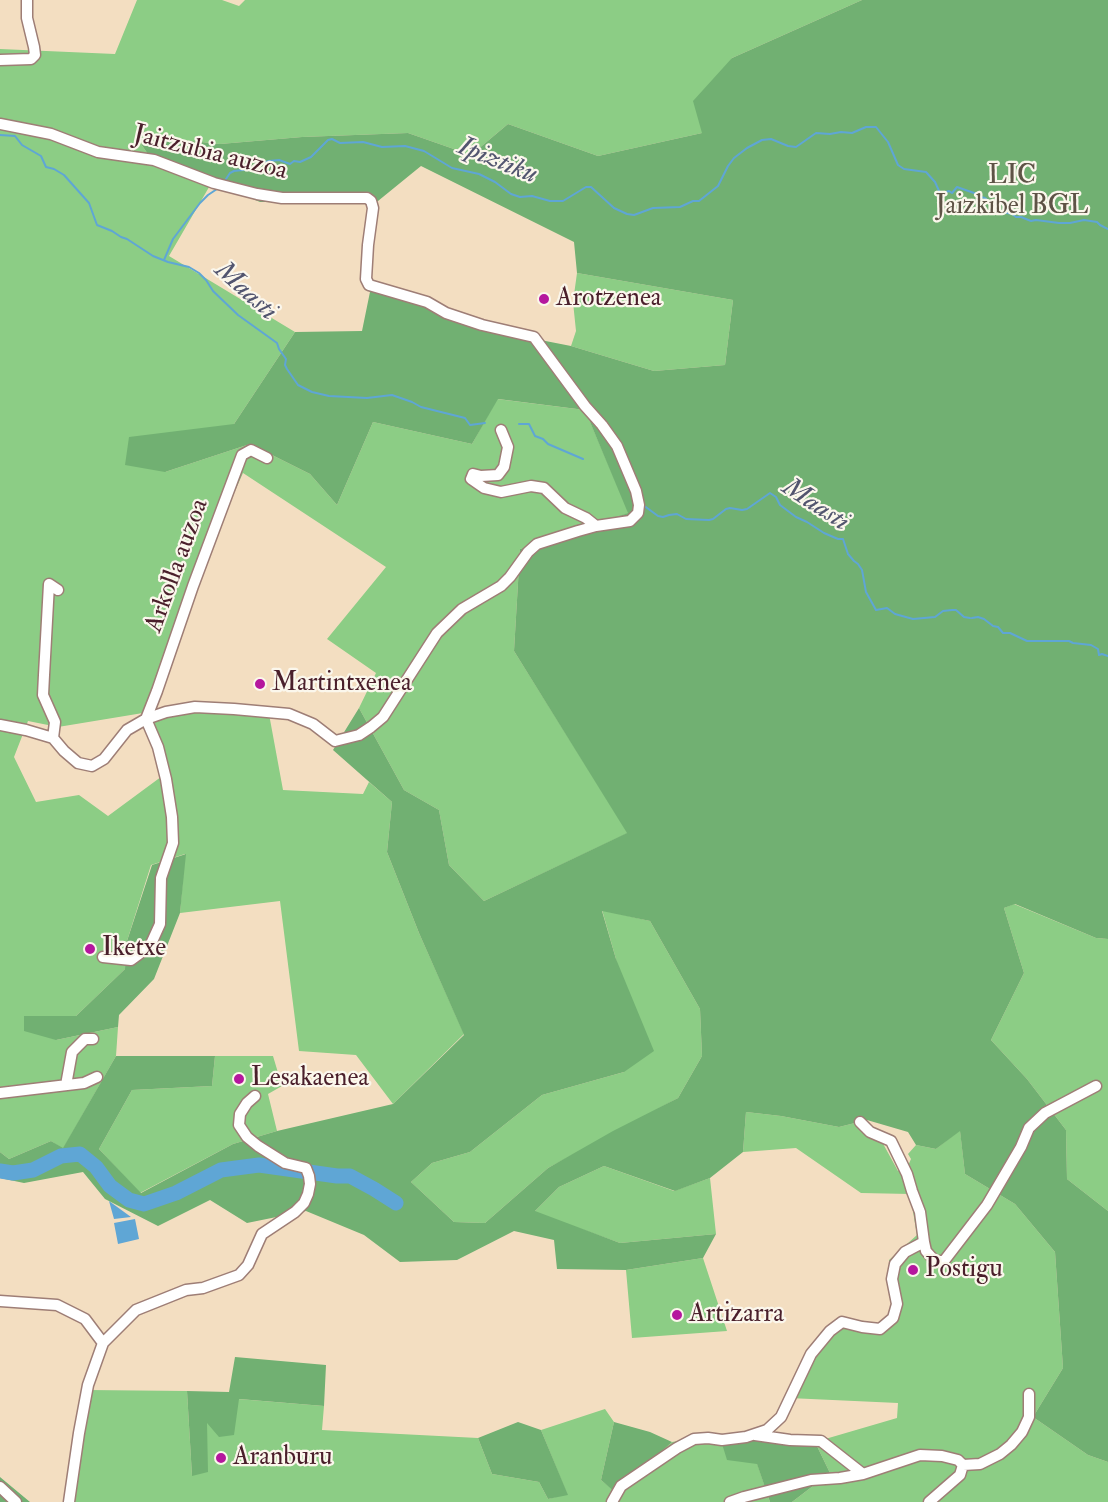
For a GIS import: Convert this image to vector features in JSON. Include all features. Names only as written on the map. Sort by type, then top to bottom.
[{"type":"street","points":[[0,60],[31,59],[35,55],[27,18],[27,0]]},
{"type":"street","name":"Jaitzubia auzoa","points":[[0,124],[51,134],[98,152],[154,160],[214,183],[256,194],[282,198],[367,198],[371,201],[373,208],[366,279],[369,285],[427,302],[446,313],[482,325],[534,337],[617,446],[636,491],[638,513],[630,521],[596,526]]},
{"type":"street","points":[[501,430],[508,447],[504,467],[498,475],[473,474],[471,479],[484,488],[501,492],[531,486],[544,488],[565,508],[586,518],[596,526]]},
{"type":"street","name":"Arkolla auzoa","points":[[146,719],[242,455],[251,450],[267,458]]},
{"type":"street","points":[[0,725],[53,738],[78,764],[92,765],[104,759],[127,730],[146,719],[166,712],[195,707],[289,714],[313,724],[335,741],[359,735],[383,717],[437,633],[462,609],[501,586],[537,544],[596,526]]},
{"type":"street","points":[[53,738],[55,722],[43,695],[49,584],[58,590]]},
{"type":"street","points":[[103,957],[131,960],[150,946],[160,924],[161,878],[173,843],[173,834],[166,779],[158,747],[146,719]]},
{"type":"street","points":[[66,1085],[72,1052],[85,1039],[93,1039]]},
{"type":"street","points":[[0,1093],[84,1083],[97,1077]]},
{"type":"street","points":[[860,1122],[870,1132],[891,1141],[907,1174],[920,1212],[926,1251],[935,1261],[944,1261],[987,1205],[1021,1147],[1029,1128],[1045,1113],[1096,1086]]},
{"type":"street","points":[[69,1502],[88,1385],[103,1343],[136,1310],[186,1290],[203,1288],[238,1275],[248,1265],[262,1234],[295,1212],[304,1203],[310,1184],[306,1168],[285,1163],[258,1146],[247,1137],[239,1125],[240,1114],[255,1096]]},
{"type":"street","points":[[612,1502],[621,1486],[676,1448],[694,1439],[722,1440],[746,1437],[767,1430],[781,1417],[811,1354],[830,1331],[842,1322],[880,1329],[893,1318],[897,1304],[892,1279],[895,1264],[905,1252],[924,1242]]},
{"type":"street","points":[[0,1301],[57,1305],[85,1319],[103,1343]]},
{"type":"street","points":[[730,1502],[811,1480],[863,1474],[920,1455],[942,1456],[958,1460],[963,1465],[980,1464],[1000,1454],[1022,1432],[1029,1417],[1029,1394]]},
{"type":"street","points":[[753,1435],[822,1441],[863,1474]]},
{"type":"street","points":[[929,1502],[960,1475],[963,1465]]},
{"type":"street","points":[[0,1487],[16,1502]]},
{"type":"green space","points":[[137,0],[222,0],[239,6],[245,0],[862,0],[732,58],[702,133],[598,156],[508,124],[471,155],[408,133],[302,137],[220,144],[153,137],[141,144],[154,163],[212,182],[169,256],[295,332],[232,427],[165,472],[250,444],[310,474],[337,505],[373,422],[472,444],[497,399],[585,410],[629,513],[520,549],[514,651],[628,833],[484,901],[449,865],[439,810],[404,790],[359,708],[376,673],[327,639],[386,567],[243,473],[202,565],[149,712],[269,714],[283,790],[363,794],[369,782],[392,802],[387,852],[419,933],[464,1034],[393,1104],[356,1055],[299,1051],[280,901],[180,913],[185,854],[151,865],[126,944],[125,969],[76,1016],[56,1040],[118,1027],[116,1056],[63,1149],[51,1141],[9,1159],[0,1152],[0,49],[115,54]],"holes":[[[149,712],[169,771],[108,816],[79,795],[36,802],[14,757],[28,721],[58,727]]]},
{"type":"green space","name":"LIC Jaizkibel BGL","points":[[862,0],[1108,0],[1108,939],[1096,938],[1015,904],[1004,908],[1024,973],[991,1040],[1027,1079],[1066,1130],[1067,1179],[1108,1211],[1108,1462],[1088,1455],[1033,1417],[1063,1368],[1055,1252],[1015,1204],[965,1174],[960,1131],[936,1149],[916,1145],[908,1132],[867,1120],[839,1127],[746,1112],[743,1152],[710,1178],[675,1191],[604,1166],[559,1187],[535,1211],[620,1243],[716,1234],[703,1258],[626,1270],[557,1269],[554,1240],[514,1231],[457,1260],[400,1262],[364,1235],[306,1211],[247,1223],[210,1200],[158,1226],[105,1199],[83,1172],[24,1183],[0,1178],[0,1152],[9,1159],[51,1141],[63,1148],[116,1056],[215,1056],[212,1086],[132,1090],[99,1149],[141,1193],[233,1144],[277,1131],[393,1104],[464,1035],[419,933],[387,852],[392,802],[333,750],[359,708],[404,790],[439,810],[449,865],[484,901],[627,833],[514,651],[520,549],[628,513],[585,410],[498,399],[472,444],[373,422],[337,505],[310,474],[250,444],[165,472],[125,465],[129,437],[234,424],[295,332],[362,331],[371,287],[423,305],[464,325],[571,346],[654,371],[725,365],[733,300],[577,273],[574,242],[421,166],[378,201],[260,202],[212,182],[154,163],[141,144],[153,137],[220,144],[302,137],[408,133],[471,155],[508,124],[598,156],[702,133],[693,101],[732,58]],"holes":[[[602,911],[650,921],[700,1009],[702,1056],[678,1098],[548,1168],[485,1223],[454,1222],[411,1182],[432,1163],[470,1152],[542,1095],[624,1072],[654,1051],[616,959]]]},
{"type":"green space","points":[[577,273],[733,300],[725,365],[654,371],[571,346],[576,331],[573,302]]},
{"type":"green space","points":[[186,854],[180,913],[154,979],[119,1015],[118,1027],[56,1040],[24,1031],[24,1016],[76,1016],[125,969],[126,944],[152,865]]},
{"type":"green space","points":[[1014,904],[1096,938],[1108,939],[1108,1211],[1067,1179],[1066,1130],[1027,1079],[991,1040],[1024,973],[1004,908]]},
{"type":"green space","points":[[602,910],[650,921],[700,1009],[702,1056],[678,1098],[548,1168],[485,1223],[454,1222],[411,1182],[432,1163],[470,1152],[542,1095],[624,1072],[616,959]]},
{"type":"green space","points":[[215,1056],[273,1056],[282,1086],[268,1094],[277,1131],[233,1144],[140,1193],[99,1149],[132,1090],[212,1086]]},
{"type":"green space","points":[[746,1112],[839,1127],[867,1120],[865,1131],[881,1140],[898,1171],[907,1168],[911,1159],[908,1154],[916,1145],[936,1149],[960,1130],[965,1174],[1015,1204],[1055,1252],[1063,1368],[1033,1417],[1088,1455],[1108,1462],[1108,1502],[792,1502],[830,1473],[815,1442],[897,1418],[898,1403],[789,1398],[832,1329],[885,1329],[893,1304],[889,1260],[917,1235],[910,1194],[861,1193],[796,1148],[743,1152]]},
{"type":"green space","points":[[604,1166],[674,1191],[710,1178],[716,1234],[620,1243],[534,1212],[559,1187]]},
{"type":"green space","points":[[703,1258],[727,1331],[632,1338],[626,1270]]},
{"type":"green space","points":[[235,1357],[326,1365],[324,1406],[239,1399],[234,1435],[219,1437],[207,1423],[208,1472],[192,1476],[187,1391],[229,1392]]},
{"type":"green space","points":[[87,1390],[187,1391],[192,1476],[207,1422],[233,1435],[238,1399],[324,1406],[322,1430],[478,1438],[492,1474],[539,1482],[548,1499],[567,1494],[541,1430],[605,1409],[614,1422],[601,1480],[616,1492],[672,1442],[719,1434],[757,1463],[770,1502],[66,1502]]},
{"type":"green space","points":[[518,1422],[541,1430],[568,1495],[548,1499],[539,1482],[492,1474],[478,1438]]},
{"type":"green space","points":[[614,1422],[650,1432],[672,1442],[616,1493],[601,1480]]},
{"type":"green space","points":[[719,1434],[815,1442],[830,1473],[792,1502],[770,1502],[757,1464],[727,1460]]},
{"type":"green space","points":[[0,1477],[30,1502],[0,1502]]},
{"type":"water","points":[[109,1201],[131,1217],[114,1219]]},
{"type":"water","points":[[135,1219],[139,1239],[118,1244],[114,1223]]},
{"type":"waterway","name":"Ipiztiku","points":[[224,182],[234,171],[252,169],[254,166],[269,161],[279,160],[290,164],[294,161],[300,162],[311,157],[328,140],[332,139],[340,143],[363,142],[382,147],[405,146],[424,151],[452,168],[479,174],[520,197],[532,196],[550,201],[563,201],[586,187],[591,187],[614,208],[634,215],[653,208],[680,207],[693,201],[699,201],[718,186],[734,158],[762,140],[771,139],[796,147],[816,133],[852,133],[866,127],[876,127],[888,142],[898,165],[904,169],[926,172],[935,182],[940,193],[949,191],[952,193],[957,187],[974,193]]},
{"type":"waterway","name":"Maasti","points":[[0,135],[15,136],[22,145],[41,156],[46,167],[64,175],[89,203],[97,225],[127,239],[153,256],[189,267],[199,273],[213,291],[238,315],[277,343],[286,359],[285,365],[298,385],[312,392],[329,396],[367,398],[392,395],[421,407],[465,418],[470,425],[485,423]]},
{"type":"waterway","name":"Ipiztiku","points":[[164,260],[173,239],[200,203],[217,189]]},
{"type":"waterway","name":"Ipiztiku","points":[[976,193],[995,206],[998,211],[1016,217],[1031,221],[1059,223],[1084,220],[1097,222],[1108,229]]},
{"type":"waterway","name":"Maasti","points":[[519,424],[529,424],[535,436],[583,459]]},
{"type":"waterway","name":"Maasti","points":[[643,505],[658,516],[677,514],[686,519],[709,520],[726,509],[747,509],[770,493],[776,497],[780,505],[796,517],[824,533],[843,539],[848,554],[862,570],[866,592],[876,610],[887,608],[895,614],[913,619],[935,617],[943,611],[956,610],[964,617],[970,618]]},
{"type":"waterway","name":"Maasti","points":[[972,618],[984,619],[998,627],[1003,633],[1010,633],[1027,641],[1069,641],[1091,645],[1098,649],[1099,655],[1108,656]]},
{"type":"waterway","points":[[0,1171],[13,1173],[33,1170],[61,1156],[80,1154],[96,1167],[110,1186],[129,1200],[144,1204],[176,1193],[221,1170],[259,1165],[350,1176],[396,1203]]},
{"type":"place","name":"Arotzenea","points":[[544,299]]},
{"type":"place","name":"Martintxenea","points":[[260,684]]},
{"type":"place","name":"Iketxe","points":[[90,949]]},
{"type":"place","name":"Lesakaenea","points":[[239,1079]]},
{"type":"place","name":"Postigu","points":[[913,1270]]},
{"type":"place","name":"Artizarra","points":[[677,1315]]},
{"type":"place","name":"Aranburu","points":[[221,1458]]}]
